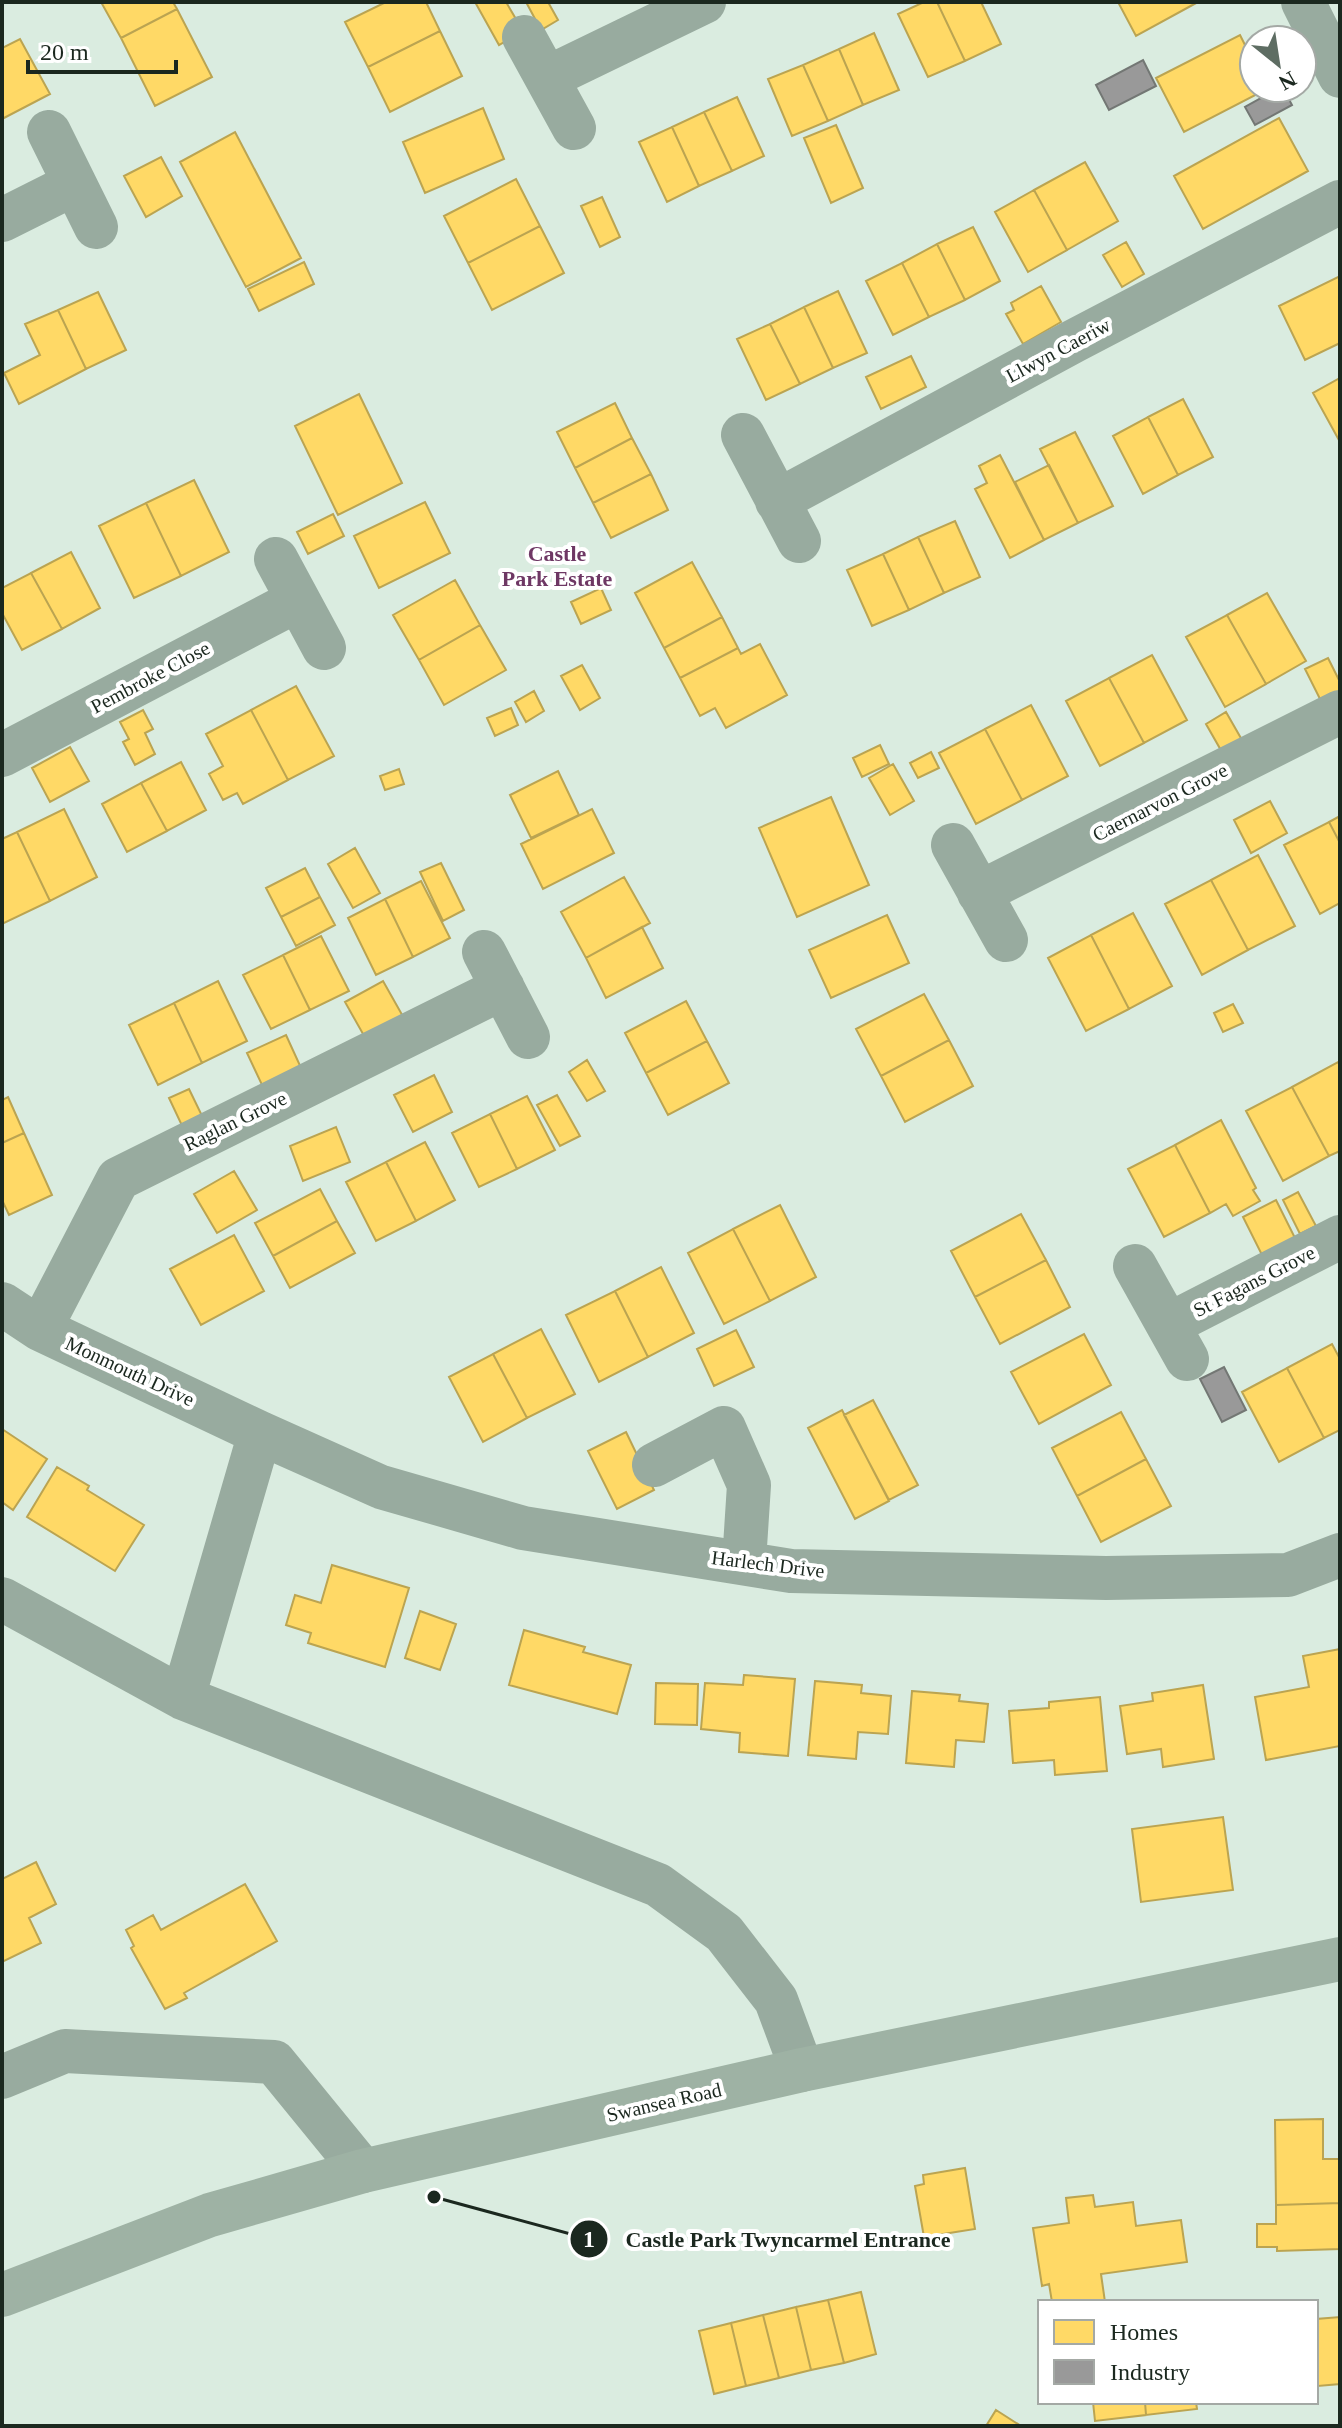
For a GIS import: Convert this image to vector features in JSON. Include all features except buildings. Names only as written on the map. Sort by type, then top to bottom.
[{"type":"street","points":[[547,78],[704,2]]},
{"type":"street","points":[[1303,2],[1340,76]]},
{"type":"street","points":[[524,37],[574,128]]},
{"type":"street","points":[[49,132],[96,227]]},
{"type":"street","points":[[2,220],[74,184]]},
{"type":"street","name":"Llwyn Caeriw","points":[[777,501],[1340,202]]},
{"type":"street","points":[[743,435],[799,541]]},
{"type":"street","points":[[276,559],[324,648]]},
{"type":"street","name":"Pembroke Close","points":[[2,755],[298,600]]},
{"type":"street","name":"Caernarvon Grove","points":[[979,893],[1340,712]]},
{"type":"street","points":[[953,845],[1006,940]]},
{"type":"street","name":"Raglan Grove","points":[[40,1329],[118,1179],[494,970],[528,1037]]},
{"type":"street","name":"St Fagans Grove","points":[[1135,1266],[1177,1342],[1340,1237]]},
{"type":"street","name":"Monmouth Drive","points":[[2,1304],[40,1329],[260,1433]]},
{"type":"street","points":[[654,1465],[724,1428],[749,1485],[744,1562]]},
{"type":"street","points":[[183,1698],[260,1433]]},
{"type":"street","name":"Harlech Drive","points":[[260,1433],[381,1487],[523,1528],[791,1571],[1106,1578],[1288,1575],[1340,1555]]},
{"type":"street","points":[[2,1599],[183,1698],[658,1885],[724,1933],[776,2000],[802,2070]]},
{"type":"street","name":"Swansea Road","points":[[2,2295],[210,2215],[363,2171],[802,2070],[1340,1959]]},
{"type":"street","points":[[2,2077],[65,2051],[274,2062],[363,2171]]},
{"type":"place","name":"Castle Park Twyncarmel Entrance","points":[[434,2197]]},
{"type":"district","name":"Castle Park Estate","points":[[557,566]]}]
